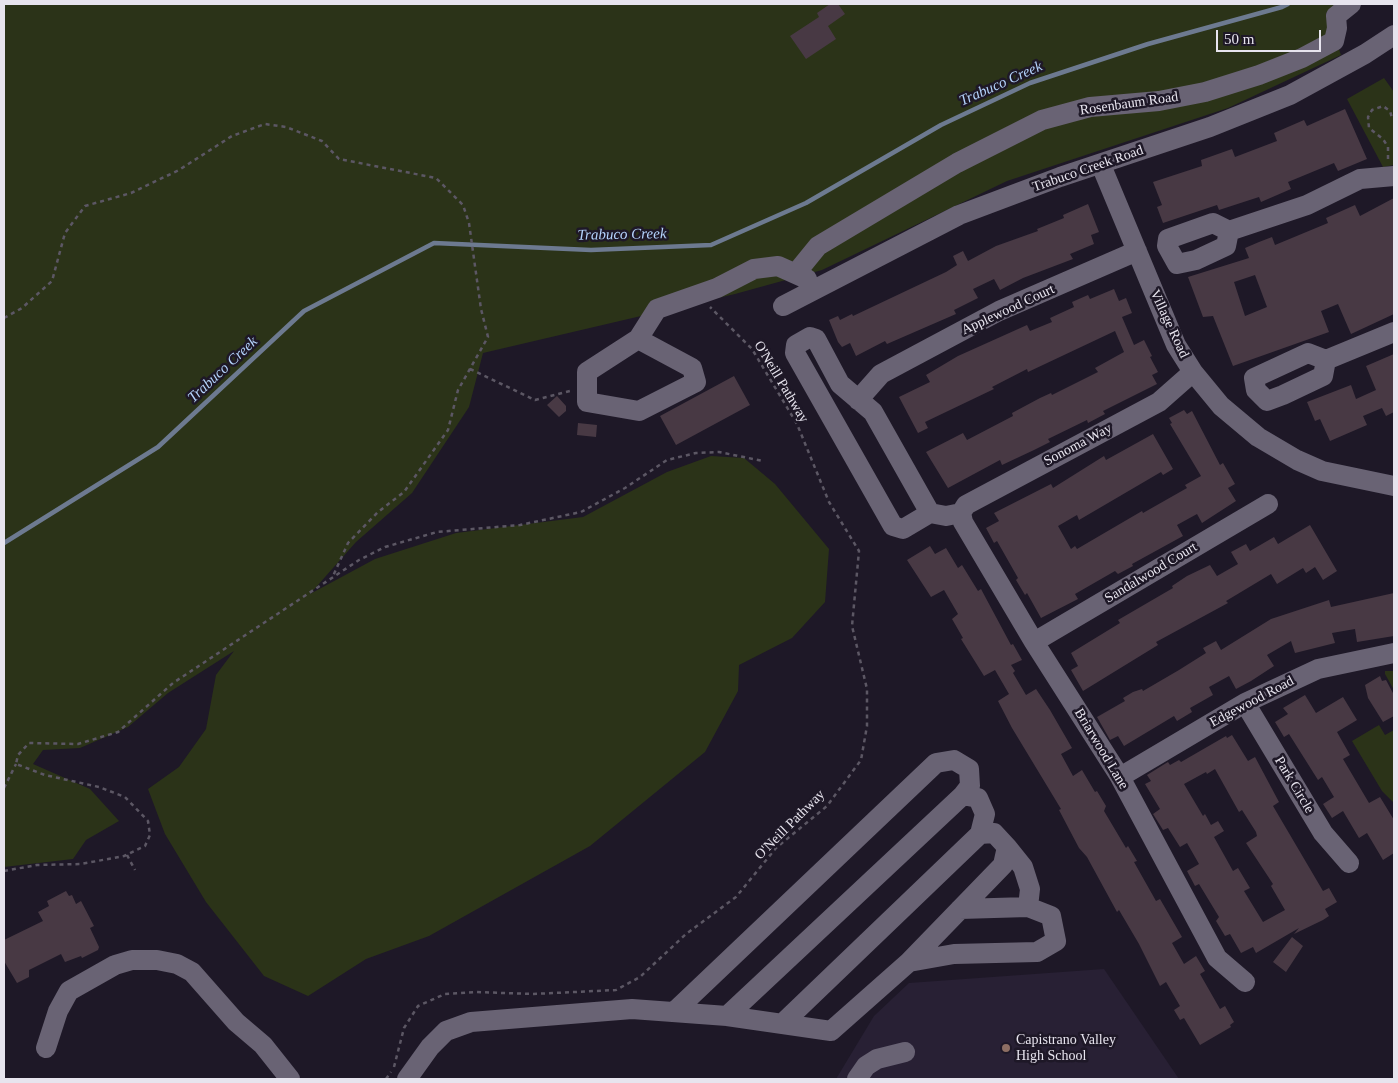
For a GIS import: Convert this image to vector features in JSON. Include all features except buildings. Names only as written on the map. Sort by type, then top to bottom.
[{"type":"street","name":"Rosenbaum Road","points":[[796,273],[818,246],[957,163],[1042,120],[1090,107],[1159,101],[1196,94],[1259,75],[1302,58],[1334,41],[1337,28],[1336,16],[1352,4]]},
{"type":"street","name":"Trabuco Creek Road","points":[[783,306],[959,215],[1060,177],[1101,165],[1210,127],[1290,95],[1358,59],[1394,35]]},
{"type":"street","name":"Village Road","points":[[1101,165],[1176,345],[1193,372],[1221,406],[1258,437],[1322,472],[1394,486]]},
{"type":"street","points":[[1229,231],[1308,205],[1360,179],[1389,177]]},
{"type":"street","name":"Applewood Court","points":[[858,400],[881,374],[999,311],[1137,251]]},
{"type":"street","points":[[638,339],[692,368],[696,382],[639,411],[587,402],[587,372],[638,339],[657,309],[717,288],[754,269],[778,266],[796,273],[816,288]]},
{"type":"street","points":[[1326,360],[1394,332]]},
{"type":"street","points":[[930,513],[873,412],[840,384],[816,338],[810,336],[796,345],[795,353],[894,526],[902,529],[930,513],[946,516],[961,513]]},
{"type":"street","name":"Sonoma Way","points":[[961,513],[966,505],[1159,402],[1193,372]]},
{"type":"street","name":"Sandalwood Court","points":[[1034,642],[1268,504]]},
{"type":"street","name":"Briarwood Lane","points":[[961,513],[963,522],[1034,642],[1120,777],[1217,958],[1245,982]]},
{"type":"street","name":"Edgewood Road","points":[[1120,777],[1245,703],[1318,669],[1394,653]]},
{"type":"street","name":"Park Circle","points":[[1245,703],[1324,834],[1349,863]]},
{"type":"street","points":[[674,1012],[936,763],[954,760],[969,769],[970,786],[962,795],[726,1016]]},
{"type":"street","points":[[783,1023],[980,834],[985,814],[978,798],[962,795]]},
{"type":"street","points":[[980,834],[994,834],[1023,867],[1030,889],[1028,907]]},
{"type":"street","points":[[407,1079],[430,1047],[446,1031],[471,1022],[632,1009],[726,1016],[831,1031],[909,962],[1003,865],[1007,847]]},
{"type":"street","points":[[909,962],[954,954],[1037,952],[1056,941],[1051,916],[1028,907],[960,909]]},
{"type":"street","points":[[46,1048],[58,1011],[69,991],[116,965],[132,960],[157,960],[177,964],[192,972],[236,1022],[263,1045],[290,1079]]},
{"type":"street","points":[[857,1079],[866,1066],[877,1059],[905,1052]]},
{"type":"path","points":[[1389,177],[1390,155],[1388,147],[1383,139],[1369,128],[1368,117],[1372,110],[1383,106],[1390,111],[1392,118]]},
{"type":"path","points":[[4,318],[22,308],[52,282],[65,233],[85,206],[132,193],[179,170],[232,136],[265,124],[286,127],[322,141],[338,159],[436,178],[463,205],[469,223],[480,309],[488,337],[458,390],[448,430],[404,492],[378,512],[348,543],[332,578]]},
{"type":"path","name":"O'Neill Pathway","points":[[386,1079],[394,1068],[404,1028],[418,1006],[445,994],[475,992],[533,994],[616,990],[640,977],[686,934],[736,897],[776,848],[827,806],[861,760],[867,726],[867,689],[852,626],[859,550],[829,502],[797,424],[752,349],[712,310],[700,293]]},
{"type":"path","points":[[470,369],[535,400],[588,387]]},
{"type":"path","points":[[4,788],[16,764],[18,755],[29,744],[78,744],[118,732],[173,683],[332,578],[385,547],[437,532],[520,525],[581,512],[625,488],[667,460],[696,453],[719,452],[763,461]]},
{"type":"path","points":[[4,871],[37,865],[81,864],[127,855],[145,846],[150,835],[148,822],[125,797],[99,787],[44,776],[16,764]]},
{"type":"path","points":[[127,855],[135,870]]},
{"type":"shaded area","name":"Capistrano Valley High School","points":[[1104,969],[1179,1079],[836,1079],[874,1016],[909,983]]},
{"type":"green space","points":[[4,4],[1339,4],[1326,13],[1341,55],[1228,108],[1007,181],[822,270],[735,294],[483,353],[469,407],[412,493],[356,542],[310,594],[375,559],[456,533],[583,517],[667,472],[711,456],[744,458],[775,484],[829,549],[825,602],[792,638],[739,665],[738,691],[705,752],[590,846],[429,936],[366,959],[308,996],[264,976],[206,902],[165,834],[148,789],[179,767],[206,729],[216,675],[234,651],[168,693],[128,727],[80,748],[43,750],[33,764],[90,789],[119,821],[86,840],[73,859],[4,867]]},
{"type":"green space","points":[[1384,78],[1394,92],[1394,165],[1383,167],[1347,99]]},
{"type":"green space","points":[[1385,671],[1394,671],[1394,690],[1385,674]]},
{"type":"green space","points":[[1379,725],[1385,735],[1394,730],[1394,803],[1382,791],[1352,741]]},
{"type":"waterway","name":"Trabuco Creek","points":[[4,543],[158,447],[304,311],[434,243],[591,250],[711,245],[806,203],[941,125],[1030,83],[1148,44],[1288,4]]},
{"type":"place","name":"Capistrano Valley High School","points":[[1006,1048]]}]
